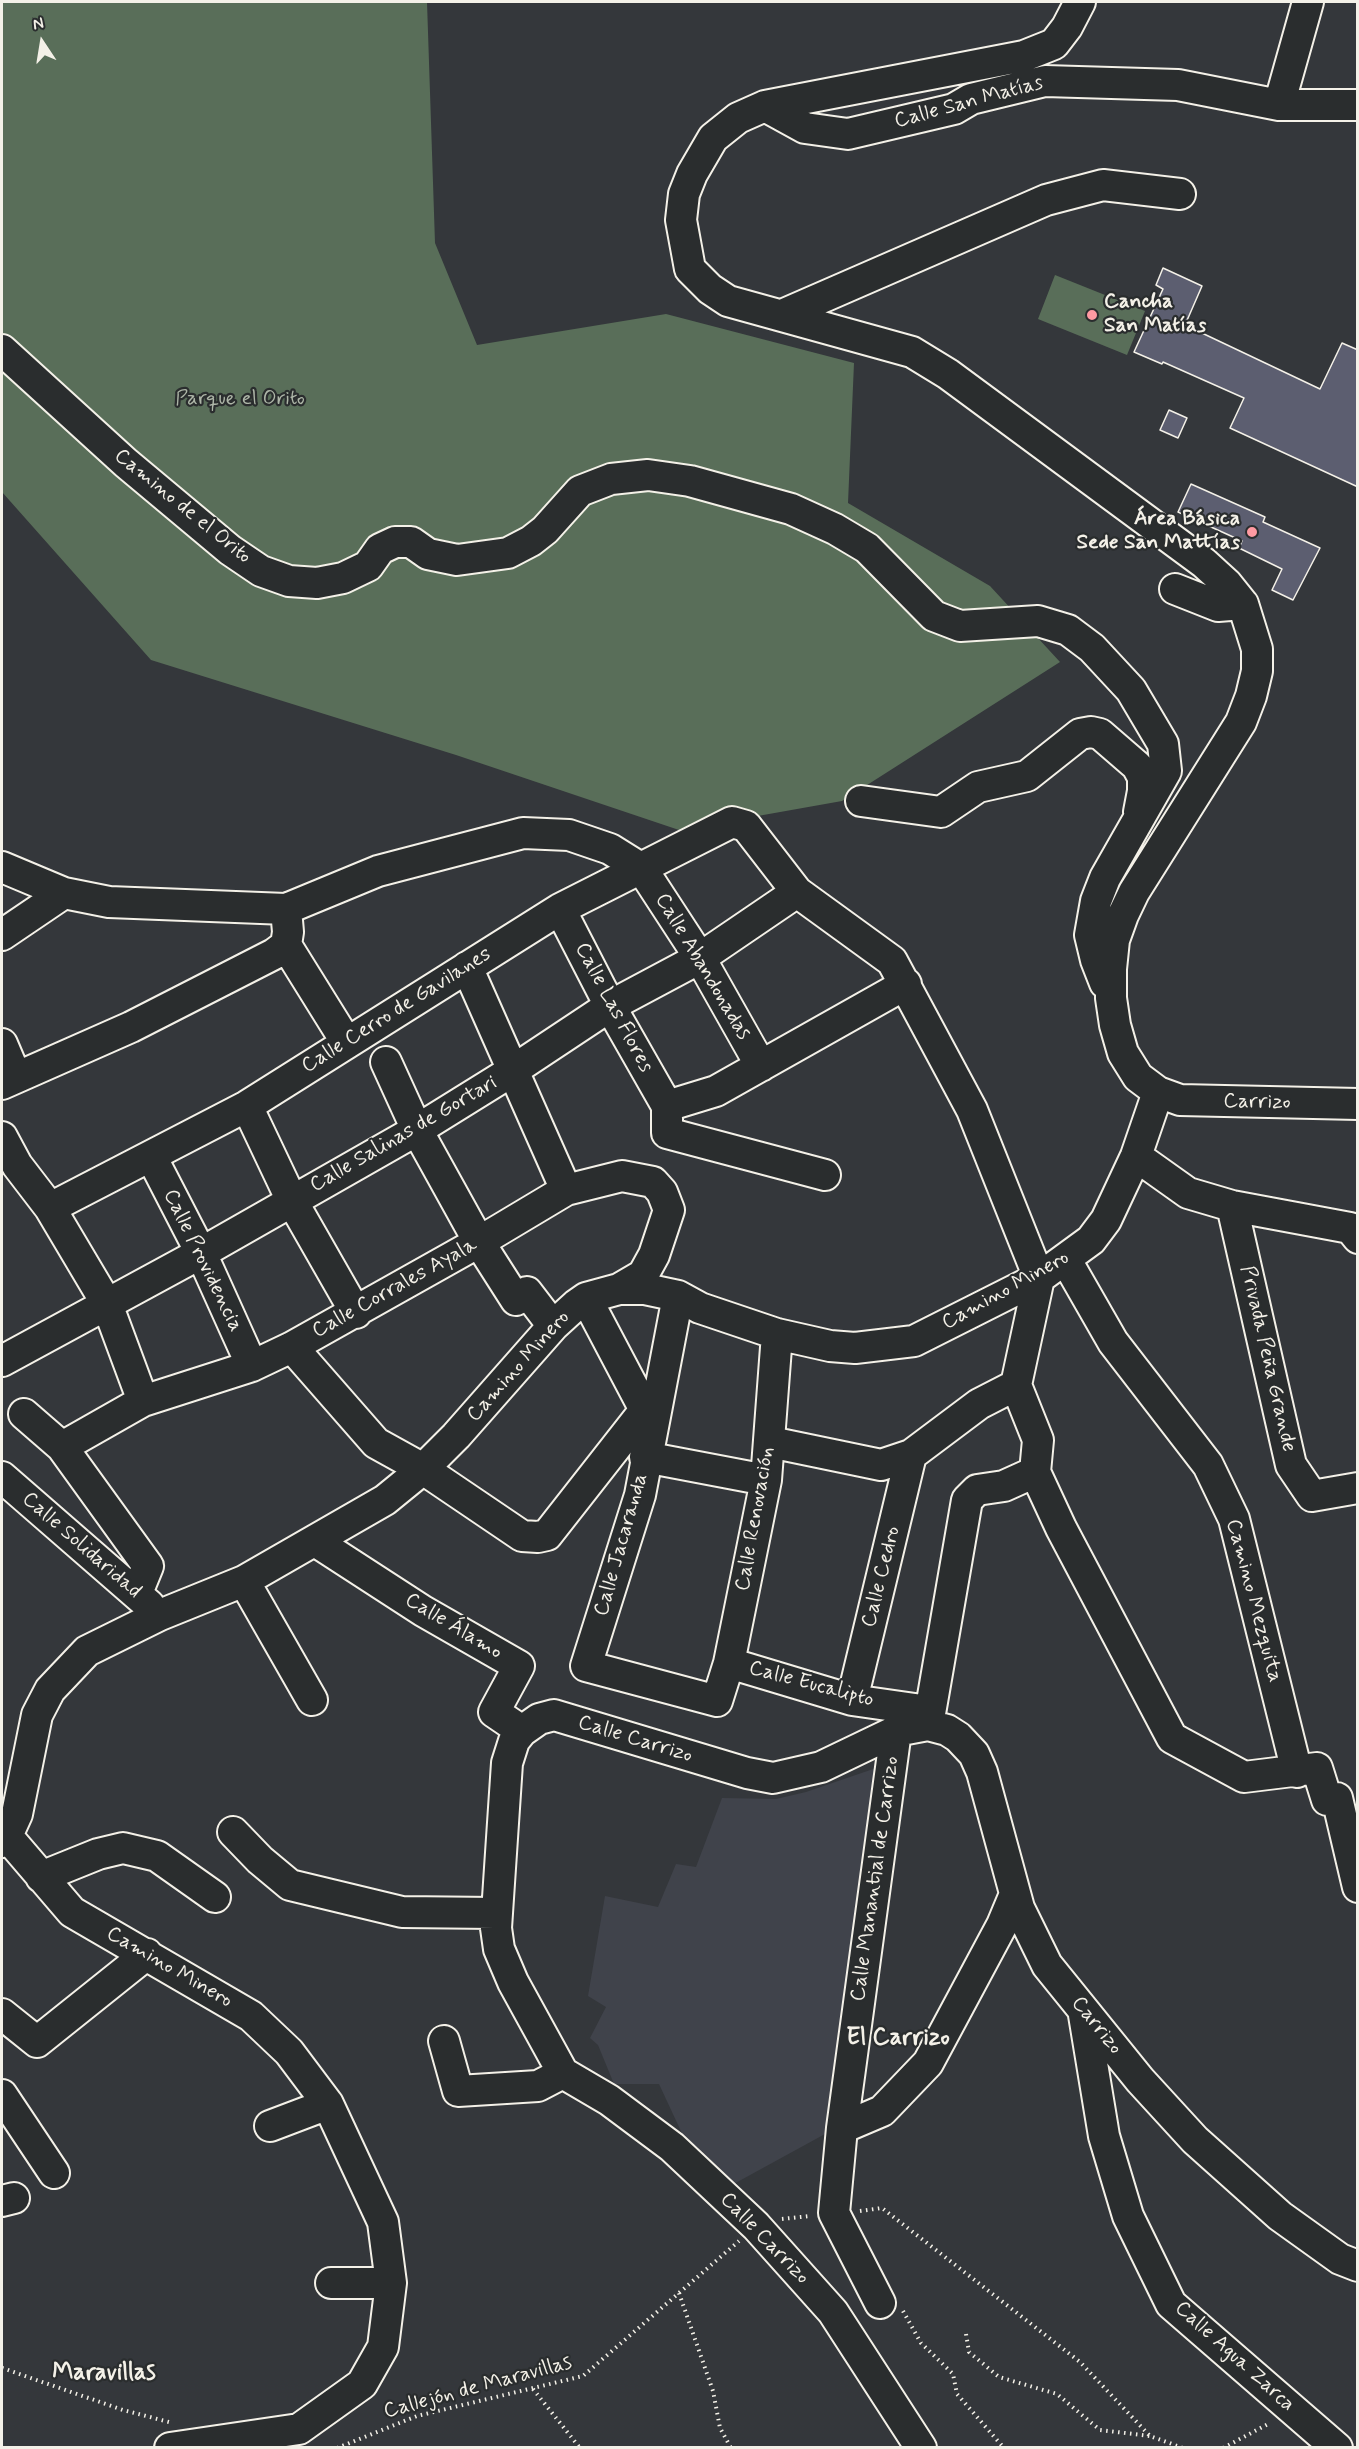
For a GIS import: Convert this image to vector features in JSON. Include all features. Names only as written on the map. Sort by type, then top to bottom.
[{"type":"street","points":[[1080,2],[1067,27],[1053,44],[1024,56],[765,106],[738,118],[713,138],[692,174],[684,194],[681,220],[690,268],[710,289],[728,301],[912,352],[948,374],[1204,563],[1227,584],[1243,604],[1257,649],[1257,671],[1251,696],[1241,722],[1134,892],[1114,940],[1111,998],[1123,1053],[1138,1077],[1158,1092]]},
{"type":"street","points":[[1279,105],[1308,2]]},
{"type":"street","name":"Calle San Matías","points":[[765,106],[805,128],[849,134],[954,109],[971,99],[1044,81],[1178,85],[1279,105],[1358,105]]},
{"type":"street","points":[[782,315],[1046,200],[1103,185],[1180,194]]},
{"type":"street","name":"Camino de el Orito","points":[[2,350],[126,463],[230,550],[261,571],[289,581],[317,583],[343,578],[368,566],[380,549],[395,542],[411,542],[428,554],[458,560],[508,553],[545,530],[580,491],[611,479],[648,475],[680,480],[791,509],[835,529],[867,548],[934,616],[960,626],[1038,621],[1068,630],[1092,648],[1131,690],[1163,744],[1166,771],[1102,886],[1096,901],[1090,935],[1096,960],[1111,998]]},
{"type":"street","points":[[1175,589],[1218,606],[1243,604]]},
{"type":"street","points":[[861,801],[941,812],[978,787],[1027,776],[1080,734],[1091,732],[1100,734],[1137,766],[1143,777],[1143,791],[1136,823]]},
{"type":"street","name":"Calle Cerro de Gavilanes","points":[[50,1208],[247,1106],[560,909],[732,822],[746,826],[797,892]]},
{"type":"street","points":[[2,867],[64,893],[109,902],[286,909],[378,871],[523,833],[569,836],[610,849],[642,869]]},
{"type":"street","name":"Calle Abandonadas","points":[[642,869],[700,958],[761,1066]]},
{"type":"street","points":[[797,892],[892,961],[972,1110],[1039,1278],[1016,1385],[1038,1440],[1035,1472],[1061,1528],[1172,1738],[1244,1777],[1317,1768],[1328,1800],[1337,1798],[1358,1887]]},
{"type":"street","name":"Calle Salinas de Gortari","points":[[3,1356],[107,1304],[201,1253],[417,1130],[610,1006],[700,958],[797,892]]},
{"type":"street","points":[[2,935],[64,893]]},
{"type":"street","points":[[286,909],[288,932],[286,945],[347,1043]]},
{"type":"street","name":"Calle Las Flores","points":[[560,909],[610,1006],[667,1106]]},
{"type":"street","points":[[2,1044],[9,1081],[131,1027],[274,954],[286,945]]},
{"type":"street","points":[[467,967],[566,1190]]},
{"type":"street","points":[[825,1175],[667,1133],[667,1106],[716,1091],[906,984]]},
{"type":"street","points":[[386,1062],[417,1130],[479,1242],[516,1300],[527,1292],[553,1326]]},
{"type":"street","name":"Camino Minero","points":[[172,2435],[299,2428],[362,2384],[384,2347],[391,2283],[383,2222],[328,2104],[289,2052],[251,2016],[72,1912],[4,1839],[17,1814],[37,1714],[50,1690],[87,1651],[160,1615],[244,1581],[385,1500],[423,1469],[456,1436],[553,1326],[586,1298],[619,1289],[645,1288],[678,1296],[700,1308],[777,1334],[855,1348],[914,1341],[1039,1278],[1091,1240],[1106,1220],[1136,1156],[1158,1092]]},
{"type":"street","name":"Carrizo","points":[[1158,1092],[1180,1100],[1205,1102],[1358,1104]]},
{"type":"street","points":[[247,1106],[292,1201],[356,1313]]},
{"type":"street","points":[[2,1137],[17,1165],[50,1208],[107,1304],[143,1401]]},
{"type":"street","name":"Calle Providencia","points":[[151,1156],[201,1253],[252,1366]]},
{"type":"street","points":[[1136,1156],[1188,1193],[1233,1206],[1350,1228],[1358,1238]]},
{"type":"street","name":"Calle Corrales Ayala","points":[[62,1447],[143,1401],[252,1366],[292,1347],[356,1313],[566,1190],[622,1176],[653,1182],[662,1192],[669,1210],[654,1255],[643,1275],[619,1289]]},
{"type":"street","name":"Privada Peña Grande","points":[[1233,1206],[1291,1465],[1312,1497],[1358,1488]]},
{"type":"street","name":"Camino Mezquita","points":[[1066,1260],[1113,1342],[1208,1465],[1234,1519],[1297,1772]]},
{"type":"street","name":"Calle Jacaranda","points":[[678,1296],[645,1457],[640,1495],[630,1534],[586,1666],[717,1701]]},
{"type":"street","name":"Calle Jacaranda","points":[[423,1469],[522,1536],[538,1538],[547,1535],[645,1410],[586,1298]]},
{"type":"street","name":"Calle Renovación","points":[[717,1701],[729,1663],[766,1480],[777,1334]]},
{"type":"street","points":[[292,1347],[376,1443],[423,1469]]},
{"type":"street","points":[[770,1443],[880,1465],[911,1455],[979,1404],[1016,1385]]},
{"type":"street","points":[[24,1414],[62,1447],[148,1566],[137,1593]]},
{"type":"street","name":"Calle Cedro","points":[[852,1700],[911,1455]]},
{"type":"street","points":[[645,1457],[766,1480]]},
{"type":"street","points":[[929,1718],[967,1500],[977,1490],[1004,1486],[1035,1472]]},
{"type":"street","name":"Calle Solidaridad","points":[[2,1477],[160,1615]]},
{"type":"street","name":"Calle Álamo","points":[[315,1541],[423,1611],[519,1666],[494,1712],[522,1731]]},
{"type":"street","points":[[244,1581],[312,1701]]},
{"type":"street","name":"Calle Eucalipto","points":[[729,1663],[852,1700],[929,1718]]},
{"type":"street","name":"Calle Carrizo","points":[[522,1731],[539,1719],[554,1714],[747,1773],[773,1778],[821,1767],[929,1718]]},
{"type":"street","name":"Carrizo","points":[[929,1718],[958,1737],[974,1754],[1015,1894],[1031,1938],[1047,1965],[1084,2012],[1195,2140],[1280,2216],[1340,2259],[1358,2266]]},
{"type":"street","points":[[444,2041],[458,2091],[538,2086],[563,2073],[505,1966],[499,1949],[495,1913],[507,1763],[514,1741],[522,1731]]},
{"type":"street","name":"Calle Manantial de Carrizo","points":[[834,2213],[842,2128],[896,1731]]},
{"type":"street","points":[[233,1832],[260,1860],[290,1885],[402,1912],[495,1913]]},
{"type":"street","points":[[41,1877],[98,1854],[123,1848],[157,1856],[215,1897]]},
{"type":"street","points":[[842,2128],[882,2111],[928,2063],[1002,1925],[1015,1894]]},
{"type":"street","points":[[2,2014],[37,2042],[147,1954]]},
{"type":"street","name":"Calle Agua Zarca","points":[[1084,2012],[1104,2136],[1128,2216],[1171,2304],[1337,2448]]},
{"type":"street","name":"Calle Carrizo","points":[[563,2073],[609,2100],[672,2147],[756,2226],[833,2312],[921,2448]]},
{"type":"street","points":[[2,2095],[54,2173]]},
{"type":"street","points":[[270,2126],[328,2104]]},
{"type":"street","points":[[834,2213],[890,2305]]},
{"type":"street","points":[[331,2283],[391,2283]]},
{"type":"path","points":[[756,2226],[767,2221],[882,2208],[1080,2362],[1150,2436]]},
{"type":"path","name":"Callejón de Maravillas","points":[[337,2448],[417,2416],[583,2376],[756,2226]]},
{"type":"path","points":[[679,2293],[713,2391],[720,2428],[731,2448]]},
{"type":"path","points":[[890,2305],[921,2343],[953,2374],[957,2394],[1004,2448]]},
{"type":"path","points":[[966,2334],[969,2352],[999,2377],[1058,2394],[1100,2430],[1150,2436],[1183,2448]]},
{"type":"path","points":[[2,2368],[123,2410],[172,2435]]},
{"type":"path","points":[[533,2388],[579,2447]]},
{"type":"path","points":[[1223,2448],[1293,2410]]},
{"type":"shaded area","points":[[882,1766],[825,2134],[730,2186],[686,2142],[659,2084],[614,2084],[598,2045],[590,2038],[606,2007],[588,1996],[605,1896],[658,1907],[676,1864],[696,1867],[722,1798],[776,1799],[806,1792]]},
{"type":"green space","name":"Parque el Orito","points":[[2,2],[427,2],[435,243],[477,345],[666,314],[854,363],[848,503],[990,586],[1060,662],[842,801],[679,830],[456,755],[151,660],[2,492]]},
{"type":"green space","name":"Cancha San Matías","points":[[1055,275],[1145,311],[1127,355],[1038,319]]},
{"type":"building","points":[[1163,268],[1202,286],[1185,325],[1320,389],[1342,343],[1358,350],[1358,487],[1230,428],[1244,398],[1163,362],[1162,364],[1134,352],[1163,289],[1156,285]]},
{"type":"building","points":[[1169,410],[1187,418],[1178,438],[1160,430]]},
{"type":"building","name":"Área Básica Sede San Mattías","points":[[1191,484],[1265,517],[1263,522],[1320,548],[1293,600],[1272,590],[1282,569],[1239,548],[1242,541],[1178,512]]},
{"type":"place","name":"Cancha San Matías","points":[[1092,315]]},
{"type":"place","name":"Área Básica Sede San Mattías","points":[[1252,532]]},
{"type":"district","name":"El Carrizo","points":[[898,2039]]},
{"type":"district","name":"Maravillas","points":[[104,2374]]}]
